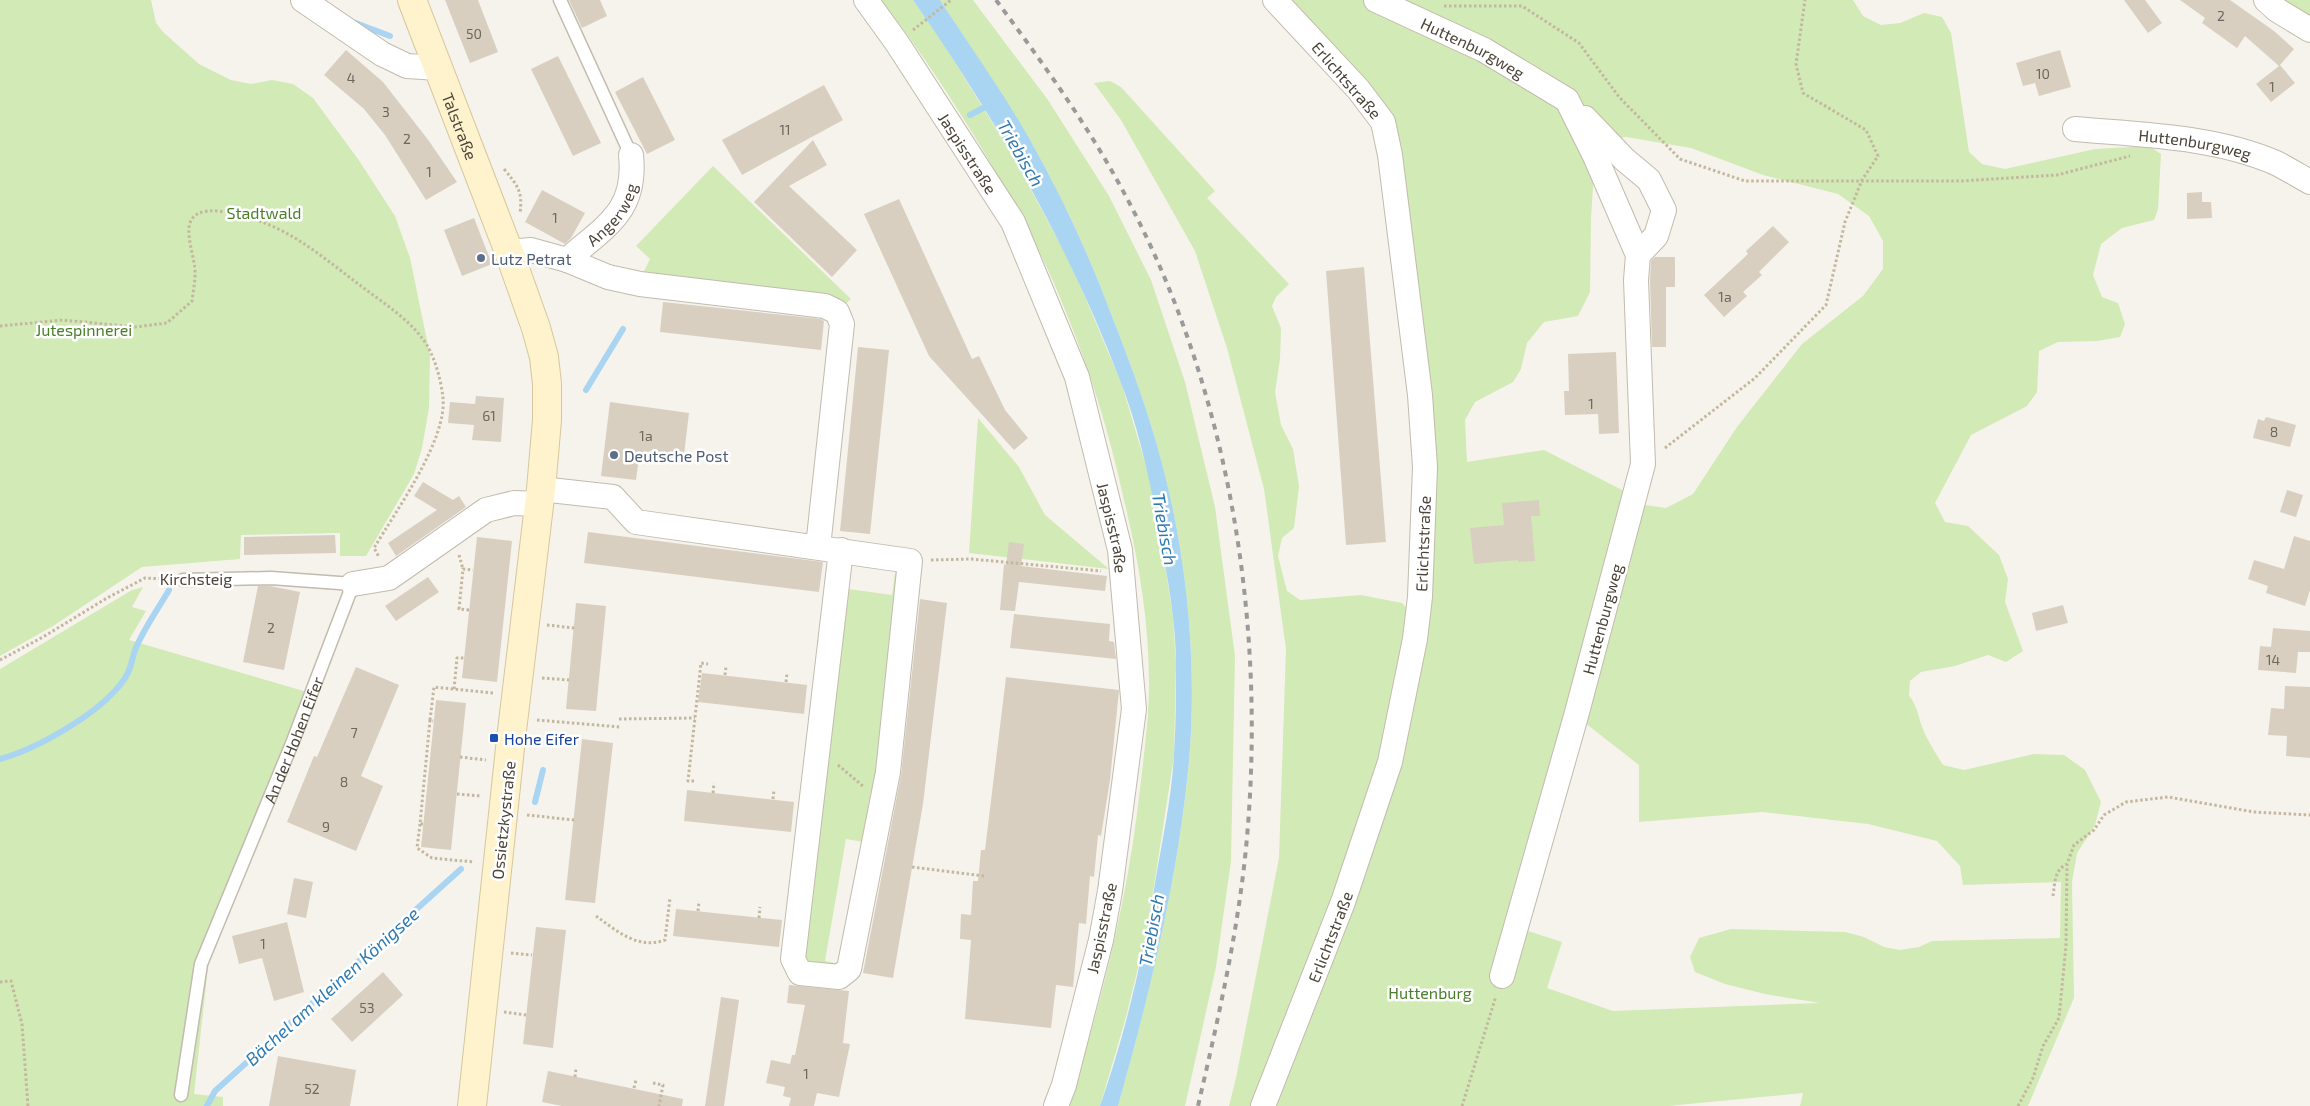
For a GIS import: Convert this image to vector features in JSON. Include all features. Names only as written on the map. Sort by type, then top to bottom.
[{"type":"main road","name":"Talstraße","points":[[412,0],[509,252],[536,328],[544,357],[547,384]]},
{"type":"main road","name":"Ossietzkystraße","points":[[472,1106],[503,813],[540,496],[547,420],[547,384]]},
{"type":"street","points":[[303,0],[382,54],[407,66],[438,68]]},
{"type":"street","name":"Jaspisstraße","points":[[866,0],[897,43],[1013,222],[1077,377],[1120,550],[1134,709],[1110,891],[1100,940],[1064,1085],[1056,1106]]},
{"type":"street","name":"Erlichtstraße","points":[[1263,1106],[1343,902],[1398,733],[1415,639],[1420,597],[1426,467],[1420,394],[1390,155],[1383,122],[1358,89],[1275,0]]},
{"type":"street","name":"Huttenburgweg","points":[[1376,0],[1484,50],[1567,100],[1624,158],[1649,180],[1664,210],[1656,236],[1638,255]]},
{"type":"street","points":[[2266,0],[2277,10],[2310,30]]},
{"type":"street","name":"Huttenburgweg","points":[[1502,976],[1576,716],[1643,464],[1636,280],[1638,255],[1596,156],[1567,100]]},
{"type":"street","name":"Huttenburgweg","points":[[2075,129],[2170,137],[2228,148],[2275,163],[2310,182]]},
{"type":"street","name":"Angerweg","points":[[632,155],[633,171],[626,204],[612,220],[568,260],[608,277],[640,284],[825,306],[837,312],[842,324],[830,549]]},
{"type":"street","points":[[509,252],[531,250],[568,260]]},
{"type":"street","points":[[353,584],[389,578],[486,510],[540,496],[613,497],[636,522],[830,549],[910,561],[888,772],[849,969],[840,977],[800,973],[793,959],[817,747],[830,549]]},
{"type":"lane","name":"Angerweg","points":[[560,0],[632,155]]},
{"type":"lane","name":"Kirchsteig","points":[[183,580],[271,578],[353,584]]},
{"type":"lane","name":"An der Hohen Eifer","points":[[181,1095],[201,964],[293,742],[353,584]]},
{"type":"path","points":[[908,34],[951,0]]},
{"type":"path","points":[[1643,464],[1755,378],[1826,305],[1845,222],[1862,180],[1878,156],[1866,130],[1803,93],[1796,64],[1805,0]]},
{"type":"path","points":[[1440,6],[1522,6],[1580,43],[1619,97],[1680,159],[1745,180],[1961,180],[2057,175],[2137,154]]},
{"type":"path","points":[[0,326],[63,320],[135,327],[167,323],[192,301],[195,273],[188,227],[192,218],[203,211],[220,210],[273,227],[313,250],[396,313],[422,338],[436,366],[443,399],[439,430],[417,476],[374,548],[389,578]]},
{"type":"path","points":[[910,561],[971,559],[1123,573]]},
{"type":"path","points":[[469,610],[459,609],[463,569],[473,570]]},
{"type":"path","name":"Kirchsteig","points":[[0,660],[145,578],[183,580]]},
{"type":"path","points":[[454,689],[457,658],[464,658]]},
{"type":"path","points":[[694,781],[688,780],[701,663],[708,664]]},
{"type":"path","points":[[725,675],[726,666]]},
{"type":"path","points":[[786,682],[787,673]]},
{"type":"path","points":[[498,864],[432,858],[418,848],[434,686],[454,689],[515,707],[620,727]]},
{"type":"path","points":[[619,719],[695,718]]},
{"type":"path","points":[[817,747],[882,803]]},
{"type":"path","points":[[712,793],[714,783]]},
{"type":"path","points":[[773,800],[774,790]]},
{"type":"path","points":[[2018,1106],[2033,1078],[2044,1046],[2059,1018],[2066,945],[2067,864],[2074,845],[2094,830],[2104,815],[2126,802],[2168,798],[2254,812],[2310,814]]},
{"type":"path","points":[[503,813],[574,820]]},
{"type":"path","points":[[2054,896],[2056,876],[2060,867],[2067,864]]},
{"type":"path","points":[[912,867],[984,876]]},
{"type":"path","points":[[596,916],[619,933],[639,943],[655,944],[665,940],[670,898]]},
{"type":"path","points":[[698,911],[699,901]]},
{"type":"path","points":[[759,918],[760,907]]},
{"type":"path","points":[[1462,1106],[1502,976]]},
{"type":"path","points":[[0,982],[11,981],[22,1024],[28,1106]]},
{"type":"path","points":[[574,1077],[576,1068]]},
{"type":"path","points":[[634,1088],[636,1080]]},
{"type":"path","points":[[653,1083],[663,1085],[659,1106]]},
{"type":"green space","name":"Stadtwald","points":[[0,0],[151,0],[156,23],[163,32],[199,64],[231,80],[251,84],[272,80],[293,84],[313,98],[358,159],[395,216],[410,258],[430,355],[429,408],[422,448],[414,474],[366,556],[340,556],[340,533],[241,535],[240,559],[142,567],[53,626],[0,656]]},
{"type":"green space","points":[[881,0],[913,0],[940,38],[1011,153],[1072,266],[1122,385],[1149,476],[1173,617],[1176,664],[1174,756],[1147,931],[1126,1017],[1100,1106],[1068,1106],[1103,989],[1121,910],[1135,829],[1143,763],[1149,683],[1147,635],[1142,588],[1133,542],[1118,472],[1098,402],[1083,355],[1047,268],[1015,206],[969,128],[921,54]]},
{"type":"green space","points":[[940,0],[973,0],[1048,100],[1109,196],[1151,280],[1185,382],[1215,507],[1235,656],[1231,861],[1216,967],[1185,1106],[1118,1106],[1152,978],[1170,892],[1178,849],[1189,761],[1192,690],[1189,617],[1180,545],[1173,510],[1160,455],[1142,396],[1104,296],[1075,227],[1029,138]]},
{"type":"green space","name":"Huttenburg","points":[[1275,0],[1853,0],[1863,16],[1881,25],[1900,23],[1924,13],[1942,17],[1951,33],[1969,152],[1982,164],[2005,169],[2095,149],[2149,146],[2161,154],[2158,209],[2154,220],[2122,228],[2101,244],[2093,275],[2102,297],[2118,303],[2125,324],[2120,337],[2097,341],[2058,342],[2039,351],[2037,392],[2027,406],[1971,435],[1935,503],[1945,522],[1968,526],[1999,555],[2008,579],[2005,602],[2023,651],[2006,662],[1988,655],[1955,666],[1921,672],[1910,681],[1909,695],[1927,738],[1943,765],[1964,770],[2034,754],[2064,755],[2085,770],[2101,802],[2095,825],[2077,853],[2072,882],[2074,998],[2028,1106],[1800,1106],[1803,1093],[1668,1106],[1229,1106],[1279,858],[1286,649],[1264,489],[1227,348],[1195,251],[1121,120],[1094,83],[1110,81],[1121,87],[1215,191],[1207,198],[1289,284],[1276,297],[1272,306],[1281,328],[1280,359],[1275,392],[1281,425],[1293,449],[1299,486],[1294,528],[1282,538],[1278,556],[1287,591],[1300,600],[1361,595],[1402,603],[1417,620],[1425,484],[1383,122]],"holes":[[[1626,137],[1691,148],[1763,175],[1838,194],[1869,216],[1883,241],[1883,269],[1863,296],[1802,344],[1737,427],[1693,494],[1666,508],[1638,504],[1626,492],[1544,450],[1467,462],[1465,420],[1475,402],[1513,382],[1521,369],[1527,343],[1544,322],[1578,316],[1590,292],[1591,218],[1595,156],[1610,140]],[[1580,719],[1639,765],[1639,822],[1762,812],[1868,824],[1937,841],[1960,866],[1963,885],[2061,882],[2060,938],[1932,941],[1919,947],[1900,950],[1884,947],[1864,937],[1845,932],[1731,929],[1699,938],[1690,957],[1695,972],[1725,984],[1765,994],[1820,1003],[1613,1011],[1547,988],[1562,942],[1525,930]]]},
{"type":"green space","points":[[2278,0],[2310,0],[2310,22]]},
{"type":"green space","points":[[713,166],[851,299],[844,305],[640,279],[650,259],[636,246]]},
{"type":"green space","points":[[978,418],[1019,467],[1045,515],[1109,569],[969,553]]},
{"type":"green space","points":[[896,566],[900,568],[878,779],[869,800],[863,842],[846,839],[825,961],[841,964],[834,967],[802,962],[841,588],[892,595]]},
{"type":"green space","points":[[143,587],[132,607],[146,611],[129,640],[307,692],[209,958],[194,1094],[223,1097],[223,1106],[0,1106],[0,669],[132,590]]},
{"type":"water","name":"Triebisch","points":[[913,0],[940,0],[1019,120],[1064,204],[1095,273],[1142,396],[1165,475],[1180,545],[1189,617],[1191,654],[1192,690],[1189,761],[1178,849],[1170,892],[1152,978],[1118,1106],[1100,1106],[1118,1050],[1140,964],[1167,816],[1174,754],[1176,721],[1175,633],[1157,517],[1149,478],[1128,402],[1101,332],[1079,283],[1055,233],[1002,138],[944,45]]},
{"type":"building","points":[[445,0],[478,0],[498,52],[470,63]]},
{"type":"building","points":[[569,0],[600,0],[607,16],[582,28]]},
{"type":"building","points":[[2124,0],[2145,0],[2162,23],[2148,33]]},
{"type":"building","points":[[2180,0],[2230,0],[2274,31],[2294,49],[2280,65],[2295,83],[2271,102],[2256,84],[2279,66],[2245,36],[2237,48],[2202,23],[2205,18]]},
{"type":"building","points":[[346,50],[383,82],[429,141],[457,182],[426,200],[385,135],[364,109],[324,75]]},
{"type":"building","points":[[2060,50],[2071,87],[2039,96],[2035,83],[2023,86],[2016,63]]},
{"type":"building","points":[[558,56],[601,143],[573,156],[531,69]]},
{"type":"building","points":[[643,77],[675,140],[647,154],[615,92]]},
{"type":"building","points":[[824,85],[843,120],[742,175],[722,140]]},
{"type":"building","points":[[813,140],[827,165],[789,186],[857,250],[832,277],[754,202]]},
{"type":"building","points":[[542,190],[585,213],[571,238],[565,244],[525,222]]},
{"type":"building","points":[[2202,192],[2202,202],[2211,202],[2212,218],[2187,219],[2187,193]]},
{"type":"building","points":[[899,199],[972,359],[979,356],[1005,410],[1028,438],[1014,450],[929,356],[864,214]]},
{"type":"building","points":[[474,218],[492,264],[462,276],[444,230]]},
{"type":"building","points":[[1773,226],[1789,242],[1759,272],[1762,275],[1743,292],[1747,296],[1724,317],[1704,295],[1748,254],[1746,251]]},
{"type":"building","points":[[1655,257],[1675,257],[1675,287],[1666,287],[1666,347],[1652,347],[1650,280],[1651,261]]},
{"type":"building","points":[[1364,267],[1386,542],[1346,545],[1326,271]]},
{"type":"building","points":[[663,302],[821,319],[824,321],[821,350],[660,332]]},
{"type":"building","points":[[858,347],[889,350],[870,534],[840,531]]},
{"type":"building","points":[[1616,352],[1619,433],[1599,434],[1598,414],[1565,415],[1564,391],[1569,391],[1568,354]]},
{"type":"building","points":[[476,396],[504,398],[501,442],[472,440],[474,425],[448,423],[450,402],[475,404]]},
{"type":"building","points":[[610,402],[689,413],[683,463],[639,458],[636,480],[601,476]]},
{"type":"building","points":[[2266,417],[2296,425],[2290,447],[2253,438],[2258,419],[2264,421]]},
{"type":"building","points":[[423,482],[453,500],[459,496],[466,507],[396,556],[388,543],[437,510],[414,496]]},
{"type":"building","points":[[2287,490],[2303,495],[2296,517],[2280,512]]},
{"type":"building","points":[[1539,500],[1540,516],[1531,516],[1535,561],[1518,562],[1518,560],[1474,564],[1470,528],[1504,525],[1502,503]]},
{"type":"building","points":[[588,532],[823,562],[819,592],[584,563]]},
{"type":"building","points":[[335,535],[336,553],[244,555],[244,537]]},
{"type":"building","points":[[2294,536],[2310,541],[2310,590],[2305,606],[2266,593],[2268,586],[2248,579],[2254,560],[2284,569]]},
{"type":"building","points":[[477,537],[512,541],[497,682],[462,678]]},
{"type":"building","points":[[1009,542],[1024,544],[1021,566],[1107,576],[1105,591],[1019,582],[1015,611],[1000,610],[1004,564],[1006,565]]},
{"type":"building","points":[[428,577],[439,592],[396,621],[385,606]]},
{"type":"building","points":[[258,586],[270,586],[300,592],[284,670],[243,662]]},
{"type":"building","points":[[920,599],[947,603],[923,804],[893,978],[863,973],[901,775]]},
{"type":"building","points":[[576,603],[606,606],[596,711],[566,709]]},
{"type":"building","points":[[2063,605],[2068,623],[2036,631],[2032,613]]},
{"type":"building","points":[[1014,614],[1110,624],[1109,641],[1114,642],[1116,659],[1010,648]]},
{"type":"building","points":[[2273,628],[2310,631],[2310,652],[2298,652],[2296,673],[2258,670],[2260,646],[2271,647]]},
{"type":"building","points":[[356,667],[399,685],[361,776],[383,786],[356,851],[287,822],[314,756],[317,757]]},
{"type":"building","points":[[702,673],[807,685],[804,714],[698,702]]},
{"type":"building","points":[[1006,677],[1119,690],[1110,780],[1101,836],[1098,835],[1094,877],[1090,876],[1086,924],[1079,923],[1073,987],[1056,985],[1051,1028],[965,1019],[971,940],[960,939],[961,914],[971,915],[973,881],[978,881],[981,850],[985,850]]},
{"type":"building","points":[[2285,686],[2310,687],[2310,758],[2286,756],[2287,736],[2268,735],[2271,708],[2284,709]]},
{"type":"building","points":[[436,700],[466,703],[451,850],[421,847]]},
{"type":"building","points":[[582,739],[613,743],[595,903],[565,900]]},
{"type":"building","points":[[687,790],[794,802],[791,832],[684,821]]},
{"type":"building","points":[[294,878],[313,882],[306,918],[287,914]]},
{"type":"building","points":[[676,909],[782,920],[779,947],[673,936]]},
{"type":"building","points":[[287,922],[304,992],[274,1001],[262,958],[239,964],[232,936]]},
{"type":"building","points":[[536,927],[566,930],[553,1048],[523,1044]]},
{"type":"building","points":[[383,972],[403,995],[352,1042],[331,1019]]},
{"type":"building","points":[[789,985],[849,991],[843,1043],[850,1044],[839,1097],[817,1093],[814,1106],[789,1106],[791,1098],[783,1096],[785,1087],[766,1083],[771,1060],[790,1064],[792,1055],[795,1055],[805,1005],[787,1003]]},
{"type":"building","points":[[721,997],[739,1000],[724,1106],[705,1106]]},
{"type":"building","points":[[278,1056],[356,1070],[350,1106],[269,1106]]},
{"type":"building","points":[[548,1071],[683,1099],[682,1106],[562,1106],[542,1102]]},
{"type":"waterway","points":[[353,22],[390,36]]},
{"type":"waterway","points":[[970,115],[989,105]]},
{"type":"waterway","points":[[586,390],[623,329]]},
{"type":"waterway","points":[[0,759],[31,747],[65,730],[96,708],[109,696],[126,677],[138,642],[169,590]]},
{"type":"waterway","name":"Bächel am kleinen Königsee","points":[[535,802],[543,770]]},
{"type":"waterway","name":"Bächel am kleinen Königsee","points":[[207,1106],[215,1091],[461,869]]},
{"type":"railway","points":[[996,0],[1044,66],[1089,133],[1117,180],[1156,258],[1188,339],[1213,423],[1232,509],[1245,596],[1251,684],[1251,771],[1245,858],[1237,920],[1198,1106]]},
{"type":"place","name":"Lutz Petrat","points":[[481,258]]},
{"type":"place","name":"Deutsche Post","points":[[614,455]]},
{"type":"place","name":"Hohe Eifer","points":[[494,738]]},
{"type":"park label","name":"Jutespinnerei","points":[[84,329]]}]
